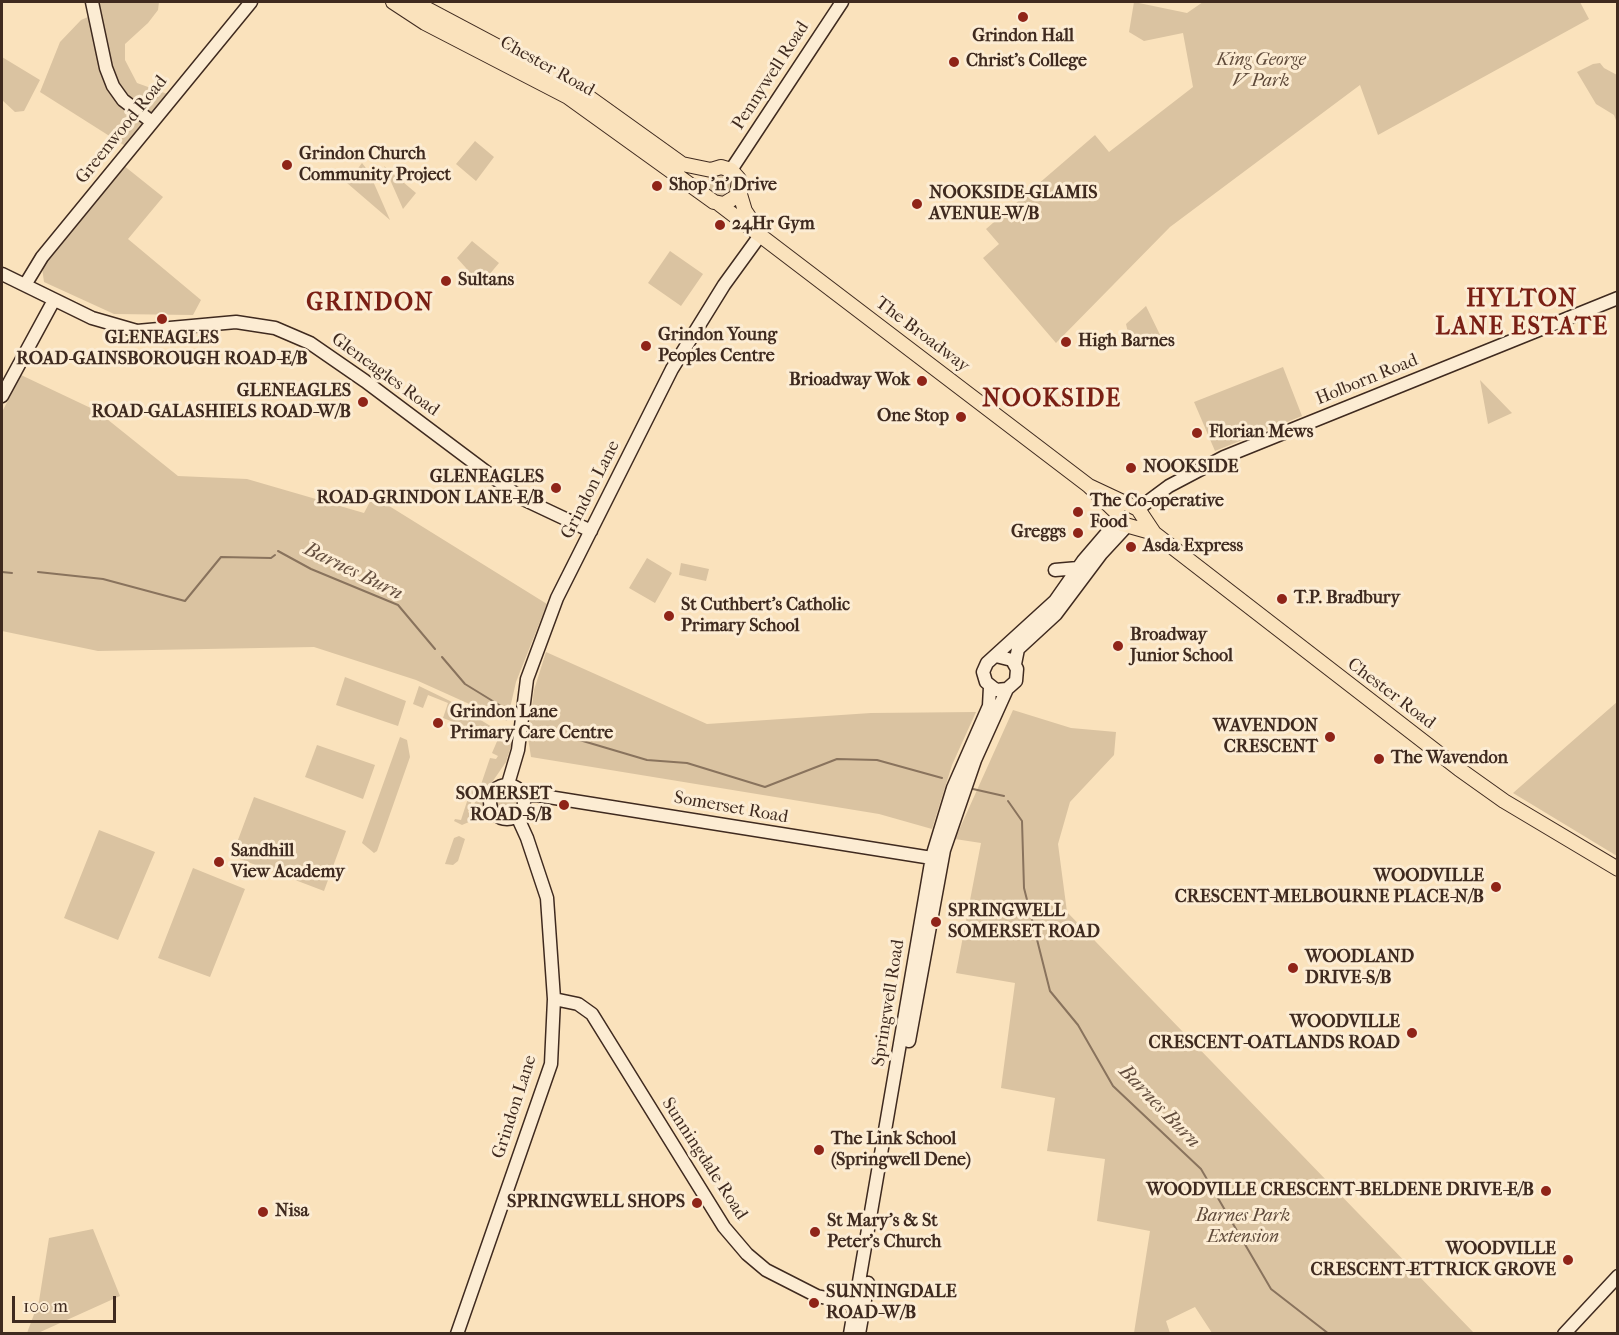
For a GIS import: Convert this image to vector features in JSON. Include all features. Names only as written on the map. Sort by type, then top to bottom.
[{"type":"main road","name":"Chester Road","points":[[393,2],[425,23],[568,97],[719,204]]},
{"type":"main road","name":"Chester Road","points":[[414,2],[576,88],[682,164],[711,170],[721,167],[731,170]]},
{"type":"main road","points":[[706,196],[704,179],[711,170]]},
{"type":"main road","points":[[719,204],[733,200],[739,191],[739,179],[731,170]]},
{"type":"main road","name":"The Broadway","points":[[739,191],[745,211],[761,234]]},
{"type":"main road","name":"The Broadway","points":[[719,204],[1130,517]]},
{"type":"main road","name":"Chester Road","points":[[1130,517],[1504,801],[1617,869]]},
{"type":"street","points":[[92,2],[104,61],[113,86],[123,100],[152,122]]},
{"type":"street","name":"Greenwood Road","points":[[25,285],[42,257],[251,2]]},
{"type":"street","name":"Pennywell Road","points":[[731,170],[842,2]]},
{"type":"street","name":"Grindon Lane","points":[[457,1334],[550,1064],[554,999],[547,898],[527,838],[517,816],[510,819],[499,817],[491,807],[492,793],[497,787],[508,784],[518,750],[531,669],[557,598],[672,369],[724,285],[761,234]]},
{"type":"street","name":"Gleneagles Road","points":[[2,274],[92,318],[137,331],[236,322],[275,328],[310,344],[356,375],[520,498],[591,531]]},
{"type":"street","name":"Holborn Road","points":[[1130,517],[1160,491],[1224,457],[1617,298]]},
{"type":"street","points":[[2,396],[54,300]]},
{"type":"street","name":"Springwell Road","points":[[859,1334],[860,1305],[937,859],[954,788],[989,706],[990,687],[983,672],[987,663],[1055,601],[1078,568],[1130,517]]},
{"type":"street","name":"Springwell Road","points":[[937,859],[964,788],[1007,689],[1016,681],[1018,673],[1015,664],[1018,649],[1056,614],[1130,517]]},
{"type":"street","points":[[1055,570],[1078,568]]},
{"type":"street","points":[[996,657],[1006,657],[1015,664]]},
{"type":"street","points":[[990,687],[996,690],[1007,689]]},
{"type":"street","points":[[508,784],[519,789],[524,796],[525,805],[517,816]]},
{"type":"street","name":"Somerset Road","points":[[524,796],[536,795],[748,831],[937,859]]},
{"type":"street","name":"Sunningdale Road","points":[[554,999],[578,1004],[592,1014],[724,1227],[747,1254],[766,1269],[817,1296],[860,1305]]},
{"type":"street","points":[[1564,1334],[1617,1276]]},
{"type":"street","name":"Springwell Road","points":[[850,1334],[860,1305]]},
{"type":"green space","points":[[92,2],[159,2],[158,10],[148,23],[125,44],[125,60],[137,83],[173,96],[130,149],[40,92],[60,42],[81,20],[95,14]]},
{"type":"green space","name":"King George V Park","points":[[1134,2],[1187,13],[1203,2],[1580,2],[1589,19],[1378,135],[1360,85],[1170,227],[1056,343],[983,258],[999,244],[986,229],[1095,135],[1109,152],[1193,87],[1183,33],[1144,41],[1129,32]]},
{"type":"green space","points":[[2,57],[40,80],[24,111],[15,112],[2,100]]},
{"type":"green space","points":[[1600,63],[1617,75],[1617,123],[1614,115],[1596,104],[1577,72]]},
{"type":"green space","points":[[475,141],[494,157],[476,181],[456,164]]},
{"type":"green space","points":[[362,163],[369,172],[390,220],[347,183]]},
{"type":"green space","points":[[123,165],[163,197],[128,239],[201,300],[193,315],[114,314],[44,282],[42,268]]},
{"type":"green space","points":[[384,166],[416,193],[403,209]]},
{"type":"green space","points":[[720,172],[729,176],[733,185],[729,194],[720,198],[711,194],[707,185],[711,176]]},
{"type":"green space","points":[[472,241],[499,263],[478,288],[474,277],[457,258]]},
{"type":"green space","points":[[670,251],[703,274],[681,306],[648,283]]},
{"type":"green space","points":[[1146,306],[1162,339],[1145,347],[1137,345],[1129,337],[1126,324]]},
{"type":"green space","points":[[1283,367],[1302,416],[1215,451],[1194,402]]},
{"type":"green space","points":[[21,375],[97,411],[178,476],[247,479],[364,513],[373,496],[547,604],[516,682],[507,721],[416,680],[314,647],[98,651],[2,631],[2,412]]},
{"type":"green space","points":[[1480,380],[1512,413],[1488,424]]},
{"type":"green space","points":[[647,558],[672,573],[655,603],[629,588]]},
{"type":"green space","points":[[681,563],[709,569],[706,581],[679,575]]},
{"type":"green space","points":[[546,652],[707,724],[871,713],[976,712],[952,765],[932,829],[879,814],[531,757],[528,738],[534,690]]},
{"type":"green space","points":[[345,677],[406,701],[398,726],[336,705]]},
{"type":"green space","points":[[419,686],[450,701],[513,740],[506,762],[486,791],[484,806],[478,816],[472,811],[490,758],[496,759],[498,756],[492,753],[498,739],[443,718],[448,703],[428,695],[423,708],[413,704]]},
{"type":"green space","points":[[1617,702],[1617,856],[1513,793]]},
{"type":"green space","name":"Barnes Park Extension","points":[[1013,710],[1071,728],[1116,732],[1114,755],[1070,802],[1058,844],[1067,912],[1474,1333],[1212,1333],[1195,1307],[1166,1321],[1170,1333],[1134,1333],[1150,1231],[1097,1221],[1105,1159],[1047,1151],[1055,1098],[1001,1088],[1015,983],[956,973],[981,843],[955,839]]},
{"type":"green space","points":[[400,737],[407,740],[410,757],[377,851],[374,853],[362,843]]},
{"type":"green space","points":[[317,745],[375,765],[363,799],[305,777]]},
{"type":"green space","points":[[507,784],[519,789],[524,801],[519,813],[507,818],[495,813],[490,801],[495,789]]},
{"type":"green space","points":[[471,789],[475,791],[468,812],[476,819],[462,825],[454,821],[455,819],[461,820]]},
{"type":"green space","points":[[254,797],[346,831],[324,891],[232,856]]},
{"type":"green space","points":[[99,830],[155,852],[118,940],[64,918]]},
{"type":"green space","points":[[459,836],[465,839],[458,861],[453,865],[445,864],[454,838]]},
{"type":"green space","points":[[193,868],[245,889],[210,977],[158,958]]},
{"type":"green space","points":[[93,1229],[120,1296],[38,1333],[27,1333],[39,1301],[49,1238]]},
{"type":"waterway","name":"Barnes Burn","points":[[278,551],[311,569],[398,605],[435,649]]},
{"type":"waterway","name":"Barnes Burn","points":[[38,572],[103,579],[185,601],[221,557],[271,558],[275,555]]},
{"type":"waterway","name":"Barnes Burn","points":[[2,572],[12,573]]},
{"type":"waterway","name":"Barnes Burn","points":[[442,657],[465,684],[509,711]]},
{"type":"waterway","name":"Barnes Burn","points":[[539,728],[647,760],[687,763],[765,787],[837,759],[877,760],[942,778]]},
{"type":"waterway","points":[[973,789],[1004,796]]},
{"type":"waterway","name":"Barnes Burn","points":[[1008,801],[1022,821],[1024,888],[1050,991],[1078,1025],[1113,1086],[1201,1169],[1271,1289],[1329,1334]]},
{"type":"place","name":"Grindon Hall","points":[[1023,17]]},
{"type":"place","name":"Christ's College","points":[[954,62]]},
{"type":"place","name":"Grindon Church Community Project","points":[[287,165]]},
{"type":"place","name":"Shop 'n' Drive","points":[[657,186]]},
{"type":"place","name":"NOOKSIDE-GLAMIS AVENUE-W/B","points":[[917,204]]},
{"type":"place","name":"24Hr Gym","points":[[720,225]]},
{"type":"place","name":"Sultans","points":[[446,281]]},
{"type":"place","name":"GLENEAGLES ROAD-GAINSBOROUGH ROAD-E/B","points":[[162,319]]},
{"type":"place","name":"High Barnes","points":[[1066,342]]},
{"type":"place","name":"Grindon Young Peoples Centre","points":[[646,346]]},
{"type":"place","name":"Brioadway Wok","points":[[922,381]]},
{"type":"place","name":"GLENEAGLES ROAD-GALASHIELS ROAD-W/B","points":[[363,402]]},
{"type":"place","name":"One Stop","points":[[961,417]]},
{"type":"place","name":"Florian Mews","points":[[1197,433]]},
{"type":"place","name":"NOOKSIDE","points":[[1131,468]]},
{"type":"place","name":"GLENEAGLES ROAD-GRINDON LANE-E/B","points":[[556,488]]},
{"type":"place","name":"The Co-operative Food","points":[[1078,512]]},
{"type":"place","name":"Greggs","points":[[1078,533]]},
{"type":"place","name":"Asda Express","points":[[1131,547]]},
{"type":"place","name":"T.P. Bradbury","points":[[1282,599]]},
{"type":"place","name":"St Cuthbert's Catholic Primary School","points":[[669,616]]},
{"type":"place","name":"Broadway Junior School","points":[[1118,646]]},
{"type":"place","name":"Grindon Lane Primary Care Centre","points":[[438,723]]},
{"type":"place","name":"WAVENDON CRESCENT","points":[[1330,737]]},
{"type":"place","name":"The Wavendon","points":[[1379,759]]},
{"type":"place","name":"SOMERSET ROAD-S/B","points":[[564,805]]},
{"type":"place","name":"Sandhill View Academy","points":[[219,862]]},
{"type":"place","name":"WOODVILLE CRESCENT-MELBOURNE PLACE-N/B","points":[[1496,887]]},
{"type":"place","name":"SPRINGWELL SOMERSET ROAD","points":[[936,922]]},
{"type":"place","name":"WOODLAND DRIVE-S/B","points":[[1293,968]]},
{"type":"place","name":"WOODVILLE CRESCENT-OATLANDS ROAD","points":[[1412,1033]]},
{"type":"place","name":"The Link School (Springwell Dene)","points":[[819,1150]]},
{"type":"place","name":"WOODVILLE CRESCENT-BELDENE DRIVE-E/B","points":[[1546,1191]]},
{"type":"place","name":"SPRINGWELL SHOPS","points":[[697,1203]]},
{"type":"place","name":"Nisa","points":[[263,1212]]},
{"type":"place","name":"St Mary's & St Peter's Church","points":[[815,1232]]},
{"type":"place","name":"WOODVILLE CRESCENT-ETTRICK GROVE","points":[[1568,1260]]},
{"type":"place","name":"SUNNINGDALE ROAD-W/B","points":[[814,1303]]},
{"type":"district","name":"GRINDON","points":[[370,304]]},
{"type":"district","name":"HYLTON LANE ESTATE","points":[[1522,314]]},
{"type":"district","name":"NOOKSIDE","points":[[1052,400]]}]
